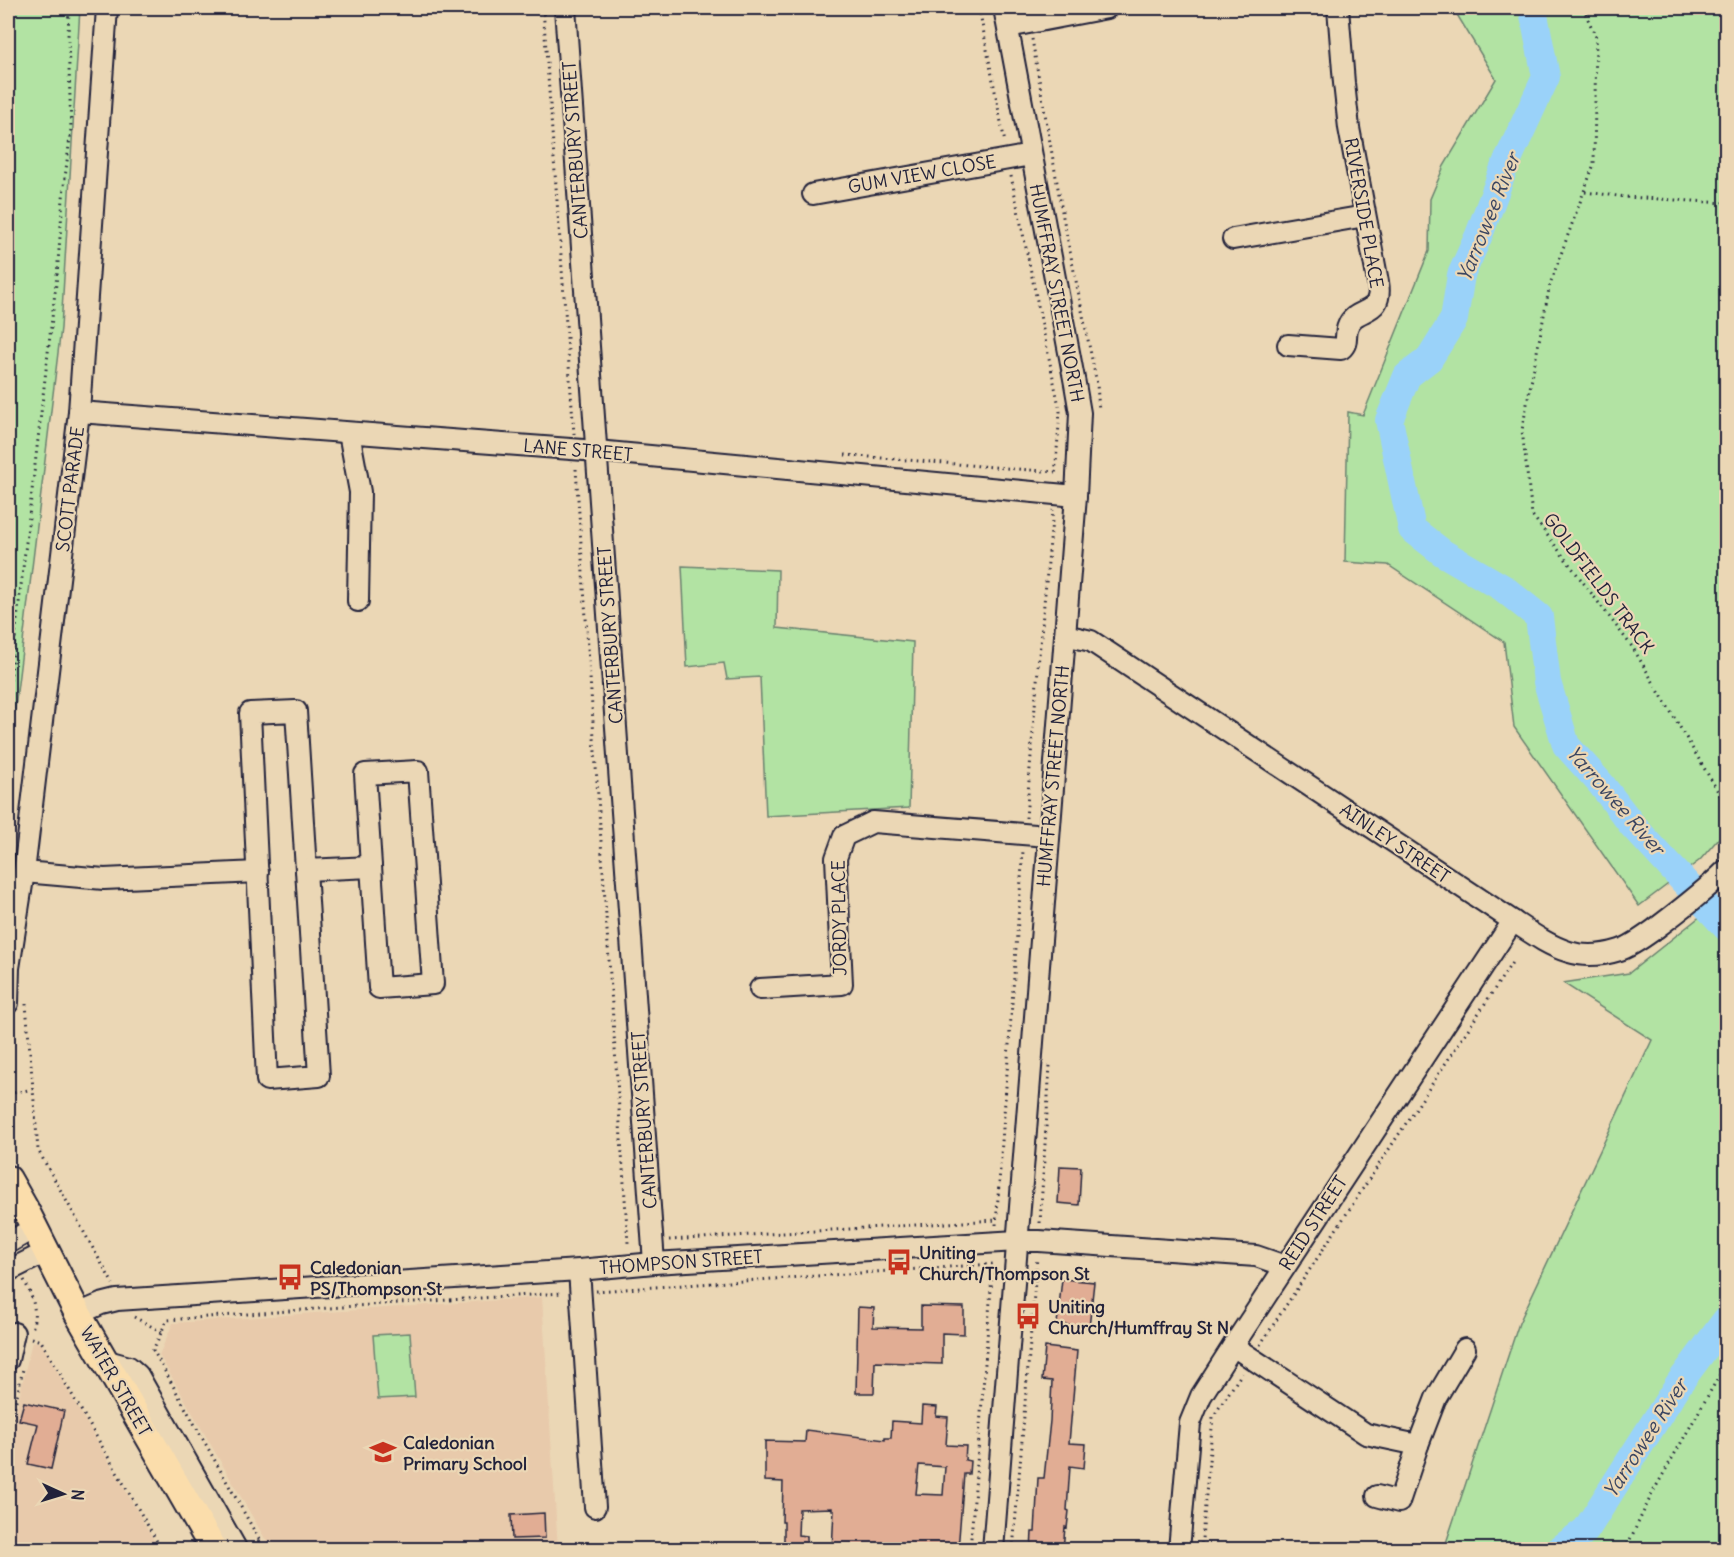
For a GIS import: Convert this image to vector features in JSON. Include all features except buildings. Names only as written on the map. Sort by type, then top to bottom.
[{"type":"main road","name":"WATER STREET","points":[[8,1158],[29,1218]]},
{"type":"main road","name":"WATER STREET","points":[[8,1179],[78,1314],[214,1550]]},
{"type":"street","name":"SCOTT PARADE","points":[[17,1000],[8,970],[24,872],[79,412],[107,8]]},
{"type":"street","name":"CANTERBURY STREET","points":[[565,8],[654,1263]]},
{"type":"street","name":"HUMFFRAY STREET NORTH","points":[[993,1550],[1076,496],[1079,426],[1079,402],[1004,8]]},
{"type":"street","points":[[1008,27],[1107,8]]},
{"type":"street","name":"RIVERSIDE PLACE","points":[[1287,345],[1341,349],[1346,344],[1348,326],[1376,303],[1379,291],[1349,128],[1338,8]]},
{"type":"street","name":"GUM VIEW CLOSE","points":[[813,194],[1031,155]]},
{"type":"street","points":[[1233,239],[1365,216]]},
{"type":"street","name":"LANE STREET","points":[[79,412],[597,451],[1076,496]]},
{"type":"street","points":[[349,433],[360,492],[358,601]]},
{"type":"street","name":"AINLEY STREET","points":[[1065,636],[1091,641],[1546,943],[1569,952],[1586,955],[1621,950],[1684,908],[1726,870]]},
{"type":"street","points":[[296,711],[306,870],[319,1076],[267,1080],[250,713],[296,711]]},
{"type":"street","points":[[418,771],[433,984],[380,988],[371,867],[365,774],[418,771]]},
{"type":"street","name":"JORDY PLACE","points":[[760,989],[842,984],[836,858],[844,836],[873,822],[1048,836]]},
{"type":"street","points":[[306,870],[371,867]]},
{"type":"street","points":[[24,872],[104,879],[258,872]]},
{"type":"street","name":"REID STREET","points":[[1179,1550],[1190,1423],[1201,1396],[1513,921]]},
{"type":"street","points":[[8,1243],[29,1218]]},
{"type":"street","name":"THOMPSON STREET","points":[[78,1314],[104,1303],[122,1300],[654,1263],[1017,1241],[1256,1256],[1285,1266]]},
{"type":"street","points":[[12,1269],[46,1252]]},
{"type":"street","points":[[579,1270],[595,1507]]},
{"type":"street","points":[[14,1332],[16,1360]]},
{"type":"street","points":[[1233,1346],[1366,1434],[1418,1445]]},
{"type":"street","points":[[1377,1496],[1399,1502],[1433,1403],[1465,1349]]},
{"type":"street","points":[[104,1360],[128,1367],[138,1375],[237,1550]]},
{"type":"path","points":[[8,698],[57,275],[71,129],[69,8]]},
{"type":"path","points":[[543,8],[574,435]]},
{"type":"path","points":[[979,8],[1060,411],[1024,835],[996,1242]]},
{"type":"path","name":"GOLDFIELDS TRACK","points":[[1583,8],[1596,37],[1594,164],[1550,284],[1521,430],[1532,515],[1633,648],[1726,805]]},
{"type":"path","points":[[1029,23],[1054,160]]},
{"type":"path","points":[[1584,192],[1626,197],[1726,202]]},
{"type":"path","points":[[576,469],[628,1243]]},
{"type":"path","points":[[1201,1550],[1213,1417],[1514,961]]},
{"type":"path","points":[[17,1000],[33,1089],[38,1150],[129,1314],[162,1332]]},
{"type":"path","points":[[1013,1550],[1039,1241],[1051,1060]]},
{"type":"path","points":[[8,1094],[33,1089]]},
{"type":"path","points":[[669,1240],[996,1220]]},
{"type":"path","points":[[265,1550],[153,1350],[167,1320],[993,1264],[970,1550]]},
{"type":"path","points":[[12,1269],[34,1302],[34,1321],[30,1338],[41,1341],[162,1550]]},
{"type":"path","points":[[8,1436],[16,1360]]},
{"type":"path","points":[[1625,1550],[1653,1492],[1726,1364]]},
{"type":"shaded area","name":"Caledonian Primary School","points":[[542,1297],[558,1549],[271,1549],[159,1355],[173,1323]]},
{"type":"shaded area","points":[[32,1341],[41,1343],[159,1549],[8,1550],[8,1446]]},
{"type":"green space","points":[[8,8],[80,8],[61,328],[8,766]]},
{"type":"green space","points":[[1453,8],[1726,8],[1726,830],[1700,860],[1639,906],[1514,727],[1504,642],[1388,565],[1345,562],[1348,412],[1363,415],[1429,251],[1430,199],[1444,166],[1496,79]]},
{"type":"green space","points":[[682,566],[778,570],[777,628],[913,642],[909,808],[766,816],[760,677],[727,679],[724,663],[687,667]]},
{"type":"green space","points":[[1726,896],[1726,1549],[1444,1549],[1519,1323],[1652,1040],[1563,983],[1629,973]]},
{"type":"green space","points":[[410,1333],[415,1397],[378,1399],[373,1335]]},
{"type":"waterway","name":"Yarrowee River","points":[[1534,8],[1546,77],[1504,168],[1461,275],[1454,319],[1429,359],[1407,376],[1389,420],[1412,529],[1443,553],[1503,588],[1539,617],[1547,682],[1566,745],[1601,784],[1633,826],[1726,927]]},
{"type":"waterway","name":"Yarrowee River","points":[[1559,1550],[1586,1530],[1680,1382],[1726,1320]]},
{"type":"place","name":"Uniting Church/Thompson St","points":[[899,1262]]},
{"type":"place","name":"Caledonian PS/Thompson St","points":[[290,1277]]},
{"type":"place","name":"Uniting Church/Humffray St N","points":[[1028,1316]]},
{"type":"place","name":"Caledonian Primary School","points":[[383,1452]]}]
